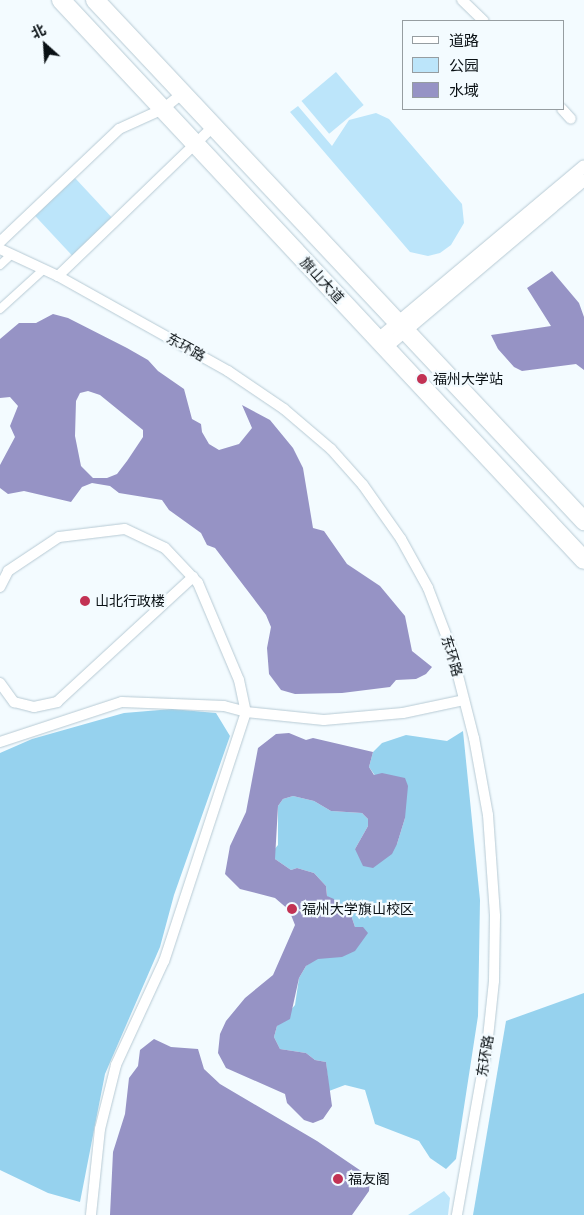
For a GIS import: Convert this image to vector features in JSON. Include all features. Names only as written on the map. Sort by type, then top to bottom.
[{"type":"highway","name":"旗山大道","points":[[61,0],[584,560]]},
{"type":"highway","name":"旗山大道","points":[[96,0],[584,522]]},
{"type":"street","points":[[462,0],[483,20]]},
{"type":"street","points":[[0,242],[119,129],[163,110],[183,93]]},
{"type":"street","points":[[563,110],[571,119]]},
{"type":"street","points":[[58,276],[194,143],[214,126]]},
{"type":"street","points":[[381,344],[584,166]]},
{"type":"street","points":[[401,327],[584,180]]},
{"type":"street","name":"东环路","points":[[0,249],[58,276],[228,371],[284,409],[331,450],[363,485],[401,539],[428,588],[451,648],[488,814],[495,916],[494,981],[487,1046],[457,1215]]},
{"type":"street","points":[[0,265],[12,254]]},
{"type":"street","points":[[0,309],[43,270]]},
{"type":"street","points":[[0,587],[8,571],[59,537],[125,529],[165,548],[198,583],[239,680],[246,712],[164,961],[116,1065],[100,1129],[91,1215]]},
{"type":"street","points":[[0,683],[14,702],[34,707],[57,702],[193,577]]},
{"type":"street","points":[[0,742],[122,702],[224,706],[246,712],[324,720],[403,713],[464,700]]},
{"type":"green space","points":[[336,72],[364,105],[329,134],[302,101]]},
{"type":"green space","points":[[298,106],[332,146],[349,120],[376,113],[389,119],[462,204],[464,223],[451,245],[440,253],[428,256],[410,252],[290,112]]},
{"type":"green space","points":[[75,178],[113,219],[73,256],[35,216]]},
{"type":"green space","points":[[444,1191],[450,1198],[448,1215],[408,1215]]},
{"type":"shaded area","points":[[172,709],[216,713],[230,736],[174,895],[160,947],[105,1074],[80,1202],[48,1193],[0,1170],[0,753],[32,739],[124,713]]},
{"type":"shaded area","points":[[463,731],[480,900],[478,1016],[456,1159],[446,1169],[430,1158],[419,1141],[375,1124],[365,1090],[345,1085],[329,1091],[326,1062],[315,1060],[306,1053],[280,1049],[274,1037],[277,1026],[295,1005],[299,978],[306,966],[355,927],[350,912],[337,908],[327,896],[326,886],[314,873],[297,868],[291,870],[275,859],[273,851],[278,845],[278,806],[283,799],[293,796],[314,801],[331,811],[362,813],[368,819],[368,826],[355,849],[397,844],[405,818],[369,767],[373,752],[382,743],[406,735],[447,741]]},
{"type":"shaded area","points":[[584,993],[584,1215],[473,1215],[506,1021]]},
{"type":"water","points":[[552,271],[579,303],[584,317],[584,370],[576,364],[522,371],[514,367],[498,349],[491,335],[551,326],[527,288]]},
{"type":"water","points":[[53,314],[68,318],[148,360],[158,371],[184,389],[192,419],[201,424],[202,432],[209,444],[219,450],[239,444],[252,428],[242,405],[270,420],[293,448],[303,468],[313,528],[324,531],[347,564],[380,586],[405,616],[412,651],[432,667],[426,674],[416,679],[396,680],[390,687],[342,693],[295,694],[281,690],[269,674],[267,648],[271,627],[266,615],[215,548],[207,545],[201,533],[169,510],[162,500],[119,493],[110,486],[92,483],[82,487],[71,502],[24,491],[8,494],[0,488],[0,465],[15,437],[10,426],[18,406],[10,397],[0,398],[0,339],[19,323],[36,323]],"holes":[[[88,391],[100,395],[143,430],[143,437],[127,461],[117,474],[107,478],[93,478],[81,466],[75,436],[76,401],[80,393]]]},
{"type":"water","points":[[289,733],[306,740],[313,738],[373,752],[369,767],[374,775],[382,773],[405,778],[408,786],[405,818],[397,844],[392,854],[373,868],[363,866],[355,849],[368,826],[368,819],[362,813],[331,811],[314,801],[293,796],[283,799],[278,806],[275,859],[291,870],[297,868],[314,873],[326,886],[327,896],[334,899],[337,908],[350,912],[355,927],[363,927],[368,933],[355,951],[342,957],[318,959],[306,966],[299,978],[290,1019],[277,1026],[274,1037],[280,1049],[306,1053],[315,1060],[326,1062],[332,1106],[323,1119],[313,1123],[304,1120],[287,1103],[285,1094],[226,1068],[218,1053],[220,1034],[226,1021],[245,998],[273,975],[295,925],[289,910],[275,898],[240,889],[225,874],[230,846],[246,812],[258,748],[276,734]]},
{"type":"water","points":[[154,1039],[171,1047],[198,1049],[204,1069],[220,1084],[317,1141],[370,1177],[369,1191],[352,1215],[110,1215],[113,1152],[125,1114],[129,1078],[138,1066],[140,1050]]},
{"type":"place","name":"福州大学站","points":[[422,379]]},
{"type":"place","name":"山北行政楼","points":[[85,601]]},
{"type":"place","name":"福州大学旗山校区","points":[[292,909]]},
{"type":"place","name":"福友阁","points":[[338,1179]]}]
